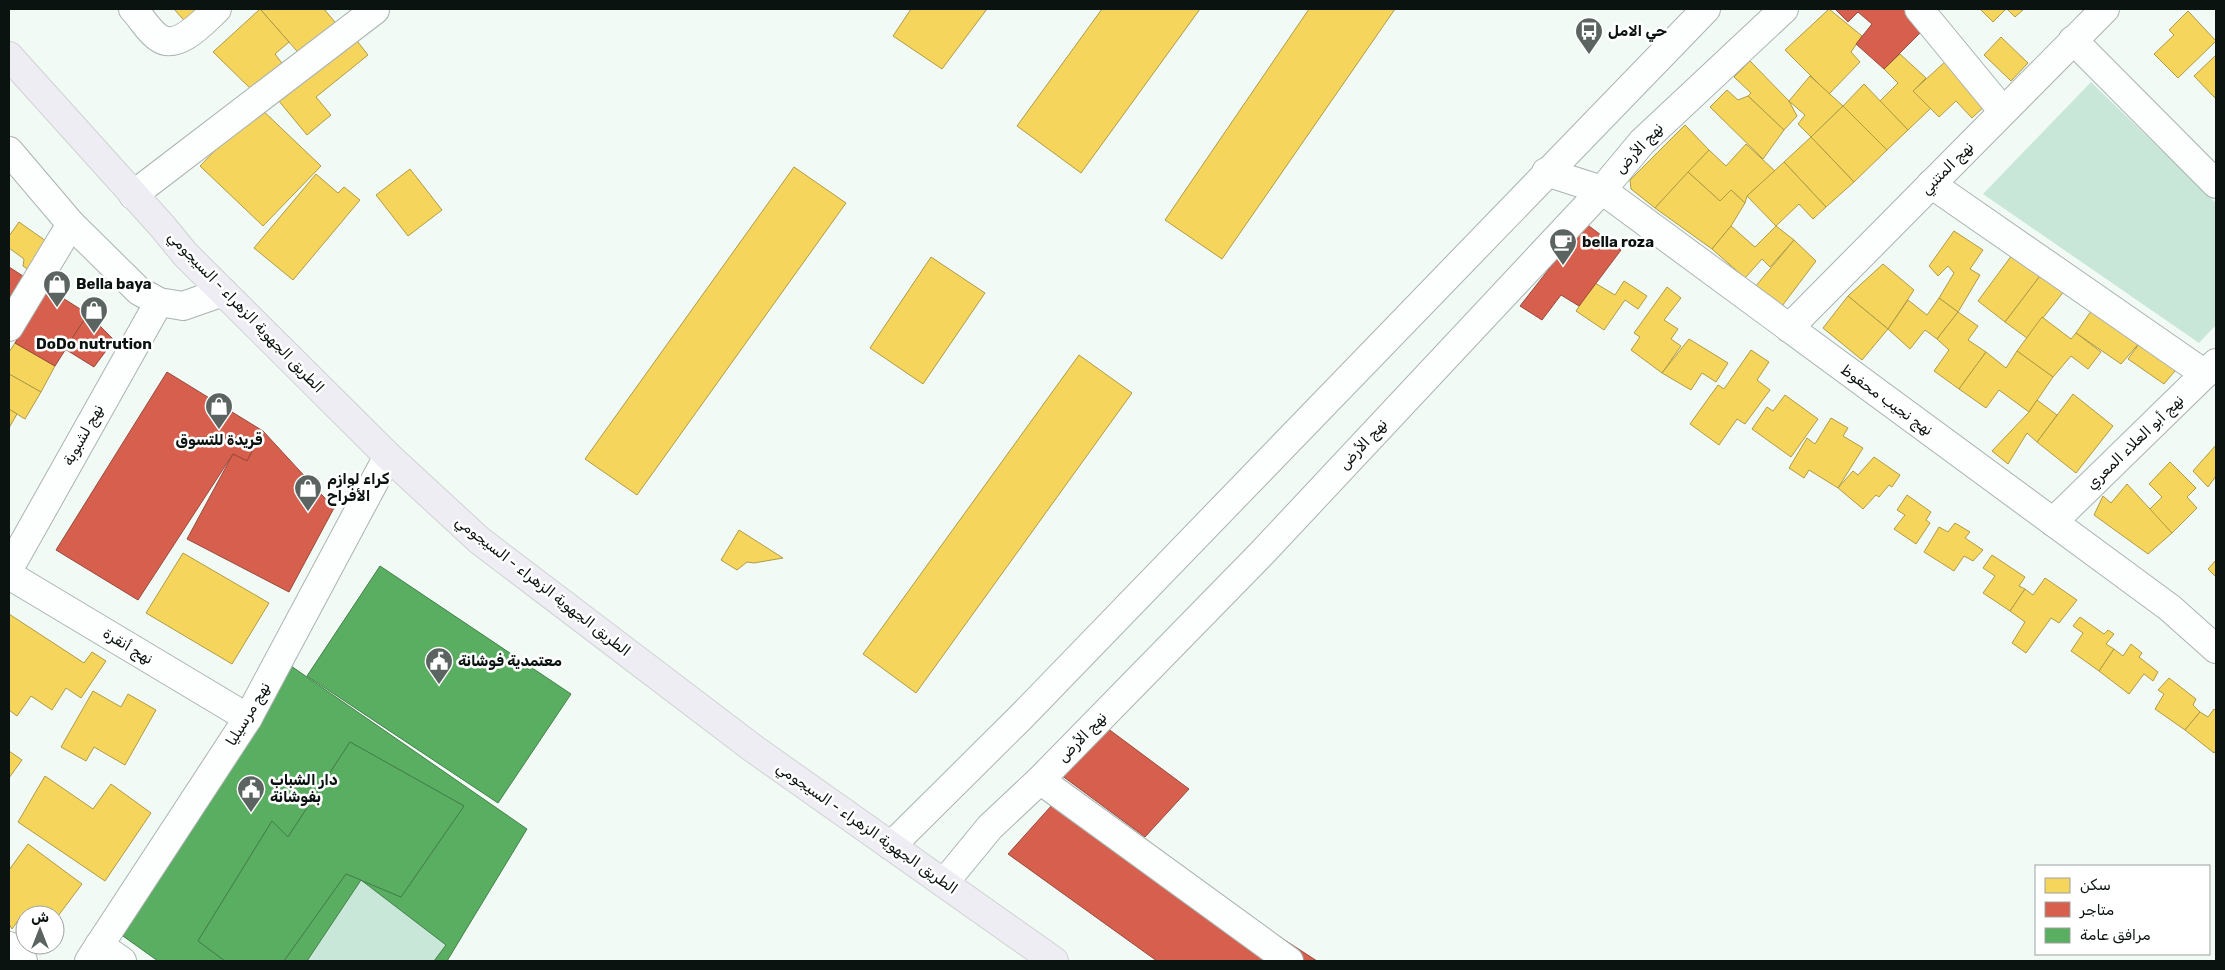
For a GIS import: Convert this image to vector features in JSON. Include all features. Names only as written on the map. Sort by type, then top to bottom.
[{"type":"main road","name":"الطريق الجهوية الزهراء - السيجومي","points":[[9,56],[132,196],[163,227],[184,254],[388,456],[479,540],[754,749],[1054,961]]},
{"type":"street","points":[[133,9],[158,38],[169,42],[188,35],[217,9]]},
{"type":"street","points":[[891,846],[1022,716],[1546,172],[1706,9]]},
{"type":"street","name":"نهج الأرض","points":[[944,883],[990,827],[1040,780],[1262,552],[1602,190],[1642,142],[1784,9]]},
{"type":"street","points":[[1919,9],[2003,111]]},
{"type":"street","name":"نهج المتنبي","points":[[1789,328],[2105,9]]},
{"type":"street","points":[[132,196],[375,10]]},
{"type":"street","points":[[2073,40],[2216,184]]},
{"type":"street","points":[[9,151],[71,224],[139,291],[158,302],[183,306],[223,292]]},
{"type":"street","name":"نهج نجيب محفوظ","points":[[1546,172],[1602,190],[2170,608],[2216,649]]},
{"type":"street","points":[[1931,184],[2210,368]]},
{"type":"street","points":[[9,327],[71,224]]},
{"type":"street","name":"نهج لشبوبة","points":[[9,569],[158,302]]},
{"type":"street","name":"نهج أبو العلاء المعري","points":[[2053,522],[2210,368]]},
{"type":"street","name":"نهج مرسيليا","points":[[94,953],[248,718],[388,456]]},
{"type":"street","name":"نهج أنقرة","points":[[9,575],[248,718]]},
{"type":"street","points":[[1040,780],[1289,961]]},
{"type":"street","points":[[9,946],[23,961]]},
{"type":"street","points":[[94,953],[122,961]]},
{"type":"green space","points":[[2091,82],[2216,203],[2216,325],[2199,343],[1983,194]]},
{"type":"green space","points":[[361,880],[446,945],[434,961],[307,961]]},
{"type":"building: سكن","points":[[174,9],[207,9],[189,26]]},
{"type":"building: سكن","points":[[260,9],[324,9],[339,27],[303,58]]},
{"type":"building: سكن","points":[[260,9],[289,42],[275,54],[287,70],[254,92],[213,52]]},
{"type":"building: سكن","points":[[911,9],[987,9],[942,69],[893,36]]},
{"type":"building: سكن","points":[[1102,9],[1200,9],[1081,173],[1017,126]]},
{"type":"building: سكن","points":[[1309,9],[1395,9],[1222,259],[1165,220]]},
{"type":"building: سكن","points":[[1829,9],[1862,36],[1851,52],[1860,62],[1829,94],[1785,50]]},
{"type":"building: سكن","points":[[1980,9],[2006,9],[1993,22]]},
{"type":"building: سكن","points":[[2007,9],[2024,9],[2015,17]]},
{"type":"building: سكن","points":[[2188,11],[2216,41],[2178,78],[2154,54],[2174,35],[2169,30]]},
{"type":"building: سكن","points":[[354,37],[368,55],[316,97],[331,115],[307,135],[278,100]]},
{"type":"building: سكن","points":[[2001,37],[2028,63],[2011,81],[1984,55]]},
{"type":"building: سكن","points":[[1900,54],[1926,78],[1913,91],[1931,108],[1908,130],[1880,101],[1898,83],[1884,69]]},
{"type":"building: سكن","points":[[2216,55],[2216,99],[2194,76]]},
{"type":"building: سكن","points":[[1750,61],[1789,101],[1797,116],[1784,130],[1748,96],[1751,93],[1734,77]]},
{"type":"building: سكن","points":[[1946,61],[1987,104],[1972,118],[1956,101],[1939,117],[1913,91]]},
{"type":"building: سكن","points":[[1810,76],[1843,106],[1811,137],[1798,124],[1805,115],[1789,101]]},
{"type":"building: سكن","points":[[1864,84],[1908,130],[1887,150],[1843,106]]},
{"type":"building: سكن","points":[[1727,90],[1738,100],[1748,96],[1784,130],[1763,159],[1710,107]]},
{"type":"building: سكن","points":[[258,106],[321,166],[263,226],[200,166]]},
{"type":"building: سكن","points":[[1843,106],[1887,150],[1854,182],[1811,137]]},
{"type":"building: سكن","points":[[1685,125],[1709,150],[1655,208],[1631,189],[1630,180]]},
{"type":"building: سكن","points":[[1811,137],[1854,182],[1826,207],[1784,162]]},
{"type":"building: سكن","points":[[1746,144],[1775,171],[1747,196],[1745,203],[1731,190],[1720,201],[1688,172],[1709,150],[1726,166]]},
{"type":"building: سكن","points":[[1784,162],[1826,207],[1813,219],[1799,204],[1776,226],[1747,196]]},
{"type":"building: سكن","points":[[794,167],[846,203],[637,495],[585,459]]},
{"type":"building: سكن","points":[[410,169],[442,210],[408,236],[376,195]]},
{"type":"building: سكن","points":[[1688,172],[1720,201],[1731,190],[1745,203],[1731,226],[1712,249],[1655,208]]},
{"type":"building: سكن","points":[[316,174],[338,193],[344,187],[360,200],[293,280],[254,248]]},
{"type":"building: سكن","points":[[19,222],[53,246],[33,273],[23,266],[24,259],[9,248],[9,236]]},
{"type":"building: سكن","points":[[1731,226],[1755,247],[1776,226],[1794,240],[1770,267],[1762,259],[1745,278],[1712,249]]},
{"type":"building: سكن","points":[[1954,231],[1983,250],[1970,269],[1980,275],[1958,312],[1939,298],[1954,273],[1948,266],[1938,276],[1929,266]]},
{"type":"building: سكن","points":[[1794,240],[1816,261],[1782,306],[1755,287]]},
{"type":"building: سكن","points":[[2015,251],[2043,272],[2005,322],[1978,301]]},
{"type":"building: سكن","points":[[931,257],[985,293],[923,384],[870,348]]},
{"type":"building: سكن","points":[[1883,264],[1914,290],[1888,329],[1848,296]]},
{"type":"building: سكن","points":[[2043,272],[2065,290],[2027,338],[2005,322]]},
{"type":"building: سكن","points":[[1624,281],[1647,296],[1638,309],[1625,300],[1604,330],[1576,311],[1595,283],[1615,295]]},
{"type":"building: سكن","points":[[1667,287],[1681,298],[1664,320],[1678,329],[1671,339],[1681,346],[1662,373],[1631,350],[1640,337],[1634,333]]},
{"type":"building: سكن","points":[[1848,296],[1888,329],[1862,360],[1823,328]]},
{"type":"building: سكن","points":[[1939,298],[1958,312],[1937,339],[1925,330],[1910,349],[1888,329],[1908,300],[1927,315]]},
{"type":"building: سكن","points":[[2094,307],[2142,340],[2121,364],[2076,333]]},
{"type":"building: سكن","points":[[1958,312],[1978,326],[1968,340],[1986,352],[1959,389],[1934,371],[1949,350],[1937,339]]},
{"type":"building: سكن","points":[[2042,317],[2071,339],[2076,333],[2101,352],[2088,369],[2071,356],[2053,377],[2017,351]]},
{"type":"building: سكن","points":[[1689,339],[1728,363],[1716,382],[1702,373],[1691,390],[1662,373]]},
{"type":"building: سكن","points":[[2142,340],[2179,366],[2164,384],[2128,359]]},
{"type":"building: سكن","points":[[15,343],[55,366],[41,392],[9,374],[9,352]]},
{"type":"building: سكن","points":[[1751,350],[1769,362],[1757,380],[1770,390],[1745,424],[1737,419],[1719,445],[1690,424],[1718,385],[1724,389]]},
{"type":"building: سكن","points":[[2017,351],[2053,377],[2029,412],[1999,390],[1986,408],[1959,389],[1986,352],[2006,368]]},
{"type":"building: سكن","points":[[1079,355],[1132,393],[916,693],[863,654]]},
{"type":"building: سكن","points":[[9,374],[41,392],[25,419],[9,409]]},
{"type":"building: سكن","points":[[2073,394],[2113,426],[2076,473],[2037,442]]},
{"type":"building: سكن","points":[[1785,395],[1818,419],[1791,457],[1752,429],[1767,407],[1773,411]]},
{"type":"building: سكن","points":[[2037,400],[2057,415],[2037,442],[2027,433],[2008,464],[1992,451],[2029,412]]},
{"type":"building: سكن","points":[[9,409],[17,414],[9,428]]},
{"type":"building: سكن","points":[[1831,418],[1848,428],[1843,436],[1863,448],[1838,488],[1809,470],[1804,478],[1789,468],[1807,438],[1815,444]]},
{"type":"building: سكن","points":[[2216,445],[2216,476],[2208,487],[2193,471]]},
{"type":"building: سكن","points":[[1874,457],[1900,475],[1892,487],[1889,485],[1879,497],[1876,495],[1863,509],[1838,488],[1853,471],[1858,475]]},
{"type":"building: سكن","points":[[2170,462],[2196,488],[2187,497],[2197,508],[2172,533],[2149,510],[2162,497],[2149,484]]},
{"type":"building: سكن","points":[[2127,484],[2172,533],[2148,554],[2094,515],[2103,496],[2111,503]]},
{"type":"building: سكن","points":[[1907,495],[1931,512],[1926,520],[1930,523],[1916,544],[1894,529],[1905,515],[1897,510]]},
{"type":"building: سكن","points":[[1955,523],[1970,532],[1965,538],[1983,550],[1973,561],[1964,556],[1954,571],[1924,552],[1939,527],[1948,532]]},
{"type":"building: سكن","points":[[739,530],[783,558],[754,563],[747,562],[737,570],[721,560]]},
{"type":"building: سكن","points":[[183,553],[269,603],[232,664],[146,613]]},
{"type":"building: سكن","points":[[1992,555],[2025,577],[2019,586],[2025,589],[2010,611],[1983,593],[1995,576],[1983,568]]},
{"type":"building: سكن","points":[[2216,560],[2216,577],[2208,569]]},
{"type":"building: سكن","points":[[2045,578],[2077,600],[2059,623],[2051,618],[2026,653],[2012,643],[2025,622],[2010,611],[2025,589],[2033,595]]},
{"type":"building: سكن","points":[[9,614],[84,663],[92,652],[106,661],[81,698],[66,688],[52,710],[31,696],[17,716],[9,710]]},
{"type":"building: سكن","points":[[2080,617],[2104,634],[2108,630],[2114,634],[2106,644],[2114,649],[2099,671],[2071,651],[2083,633],[2073,626]]},
{"type":"building: سكن","points":[[2131,644],[2142,653],[2139,657],[2158,672],[2153,681],[2144,674],[2129,694],[2099,671],[2114,649],[2123,656]]},
{"type":"building: سكن","points":[[2169,678],[2196,699],[2193,705],[2200,712],[2185,730],[2155,709],[2164,694],[2158,690]]},
{"type":"building: سكن","points":[[93,691],[121,707],[128,694],[156,710],[125,765],[94,747],[86,761],[61,747]]},
{"type":"building: سكن","points":[[2214,709],[2216,711],[2216,750],[2214,753],[2185,730],[2200,712],[2208,717]]},
{"type":"building: سكن","points":[[9,751],[22,760],[9,778]]},
{"type":"building: سكن","points":[[45,776],[93,809],[111,784],[151,813],[105,881],[18,822]]},
{"type":"building: سكن","points":[[28,844],[82,884],[65,907],[65,905],[15,905],[15,925],[12,929],[9,924],[9,870]]},
{"type":"building: متاجر","points":[[1835,9],[1906,9],[1925,28],[1884,69],[1856,44],[1872,24],[1858,12],[1848,22]]},
{"type":"building: متاجر","points":[[1585,223],[1621,250],[1579,306],[1561,295],[1542,320],[1520,306]]},
{"type":"building: متاجر","points":[[9,267],[23,276],[9,298]]},
{"type":"building: متاجر","points":[[47,288],[88,314],[55,366],[15,343]]},
{"type":"building: متاجر","points":[[88,314],[114,340],[94,367],[65,349]]},
{"type":"building: متاجر","points":[[167,372],[263,431],[247,461],[233,454],[138,600],[56,550]]},
{"type":"building: متاجر","points":[[263,431],[334,508],[289,592],[187,539],[233,454],[247,461]]},
{"type":"building: متاجر","points":[[1103,725],[1189,789],[1145,837],[1057,772]]},
{"type":"building: متاجر","points":[[1061,795],[1317,961],[1157,961],[1008,854]]},
{"type":"building: مرافق عامة","name":"معتمدية فوشانة","points":[[380,566],[571,694],[498,803],[307,676]]},
{"type":"building: مرافق عامة","name":"دار الشباب بفوشانة","points":[[291,666],[527,829],[447,961],[434,961],[446,945],[361,880],[401,897],[464,806],[350,742],[288,837],[272,821],[198,941],[225,961],[158,961],[123,936]]},
{"type":"building: مرافق عامة","points":[[350,742],[464,806],[401,897],[346,874],[284,961],[225,961],[198,941],[272,821],[288,837]]},
{"type":"building: مرافق عامة","points":[[346,874],[361,880],[307,961],[284,961]]},
{"type":"place","name":"حي الامل","points":[[1589,55]]},
{"type":"place","name":"bella roza","points":[[1563,266]]},
{"type":"place","name":"Bella baya","points":[[57,308]]},
{"type":"place","name":"DoDo nutrution","points":[[94,334]]},
{"type":"place","name":"قريدة للتسوق","points":[[219,430]]},
{"type":"place","name":"كراء لوازم الأفراح","points":[[308,512]]},
{"type":"place","name":"معتمدية فوشانة","points":[[439,685]]},
{"type":"place","name":"دار الشباب بفوشانة","points":[[251,813]]}]
